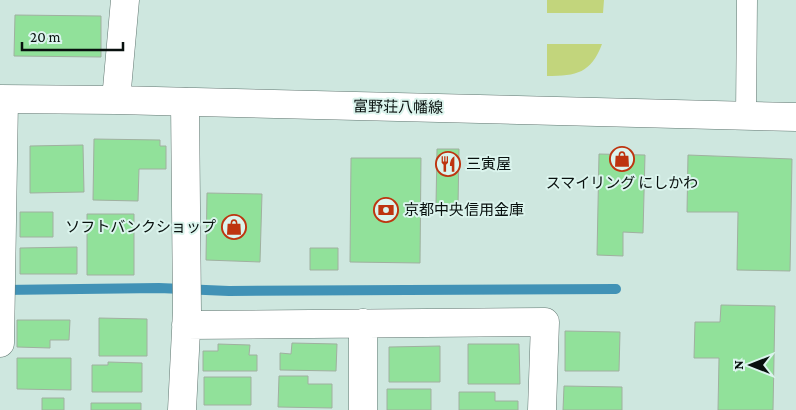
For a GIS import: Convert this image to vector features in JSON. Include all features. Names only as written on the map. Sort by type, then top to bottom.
[{"type":"street","points":[[116,100],[125,0]]},
{"type":"street","points":[[0,343],[2,99]]},
{"type":"street","name":"富野荘八幡線","points":[[2,99],[796,116]]},
{"type":"street","points":[[182,410],[186,318],[185,102]]},
{"type":"street","points":[[186,318],[363,324],[545,322],[542,410]]},
{"type":"street","points":[[363,324],[363,410]]},
{"type":"lane","points":[[746,116],[747,0]]},
{"type":"green space","points":[[547,0],[604,0],[603,13],[547,13]]},
{"type":"green space","points":[[547,44],[602,44],[593,61],[582,71],[575,74],[547,76]]},
{"type":"building","points":[[15,15],[101,16],[101,57],[14,56]]},
{"type":"building","points":[[94,139],[160,140],[160,146],[166,146],[166,169],[139,169],[138,201],[93,200]]},
{"type":"building","points":[[83,145],[84,192],[30,193],[30,146]]},
{"type":"building","points":[[437,149],[459,149],[458,206],[436,205]]},
{"type":"building","points":[[599,154],[645,155],[643,233],[623,232],[623,256],[597,255]]},
{"type":"building","points":[[688,155],[792,159],[790,271],[737,270],[738,212],[687,212]]},
{"type":"building","name":"京都中央信用金庫","points":[[351,158],[421,158],[420,263],[350,262]]},
{"type":"building","name":"ソフトバンクショップ","points":[[207,193],[262,194],[260,262],[206,260]]},
{"type":"building","points":[[20,212],[53,212],[53,237],[20,237]]},
{"type":"building","points":[[87,214],[134,214],[134,275],[87,275]]},
{"type":"building","points":[[77,247],[77,274],[20,274],[20,248]]},
{"type":"building","points":[[310,248],[338,248],[338,270],[310,270]]},
{"type":"building","points":[[721,305],[775,306],[773,410],[718,410],[719,358],[694,358],[695,322],[720,322]]},
{"type":"building","points":[[99,318],[147,319],[147,356],[99,356]]},
{"type":"building","points":[[17,320],[70,320],[69,340],[50,340],[50,348],[17,347]]},
{"type":"building","points":[[565,331],[620,332],[619,371],[565,371]]},
{"type":"building","points":[[292,343],[337,344],[336,371],[280,370],[280,353],[291,354]]},
{"type":"building","points":[[218,344],[250,345],[249,355],[257,355],[257,371],[203,371],[203,351],[218,351]]},
{"type":"building","points":[[468,344],[519,344],[520,384],[468,384]]},
{"type":"building","points":[[440,346],[440,382],[389,382],[389,347]]},
{"type":"building","points":[[17,358],[71,358],[71,390],[17,389]]},
{"type":"building","points":[[108,362],[142,363],[142,392],[92,392],[92,365],[108,365]]},
{"type":"building","points":[[279,376],[308,376],[308,384],[332,384],[332,408],[278,407]]},
{"type":"building","points":[[204,377],[251,377],[251,405],[204,405]]},
{"type":"building","points":[[564,386],[622,387],[622,410],[563,410]]},
{"type":"building","points":[[387,389],[431,389],[431,410],[387,410]]},
{"type":"building","points":[[459,392],[495,392],[495,401],[518,401],[518,410],[459,410]]},
{"type":"building","points":[[42,398],[64,398],[64,410],[42,410]]},
{"type":"building","points":[[91,403],[141,403],[141,410],[91,410]]},
{"type":"waterway","points":[[2,290],[159,288],[229,291],[616,289]]},
{"type":"place","name":"スマイリング にしかわ","points":[[622,159]]},
{"type":"place","name":"三寅屋","points":[[448,164]]},
{"type":"place","name":"京都中央信用金庫","points":[[386,210]]},
{"type":"place","name":"ソフトバンクショップ","points":[[234,227]]}]
